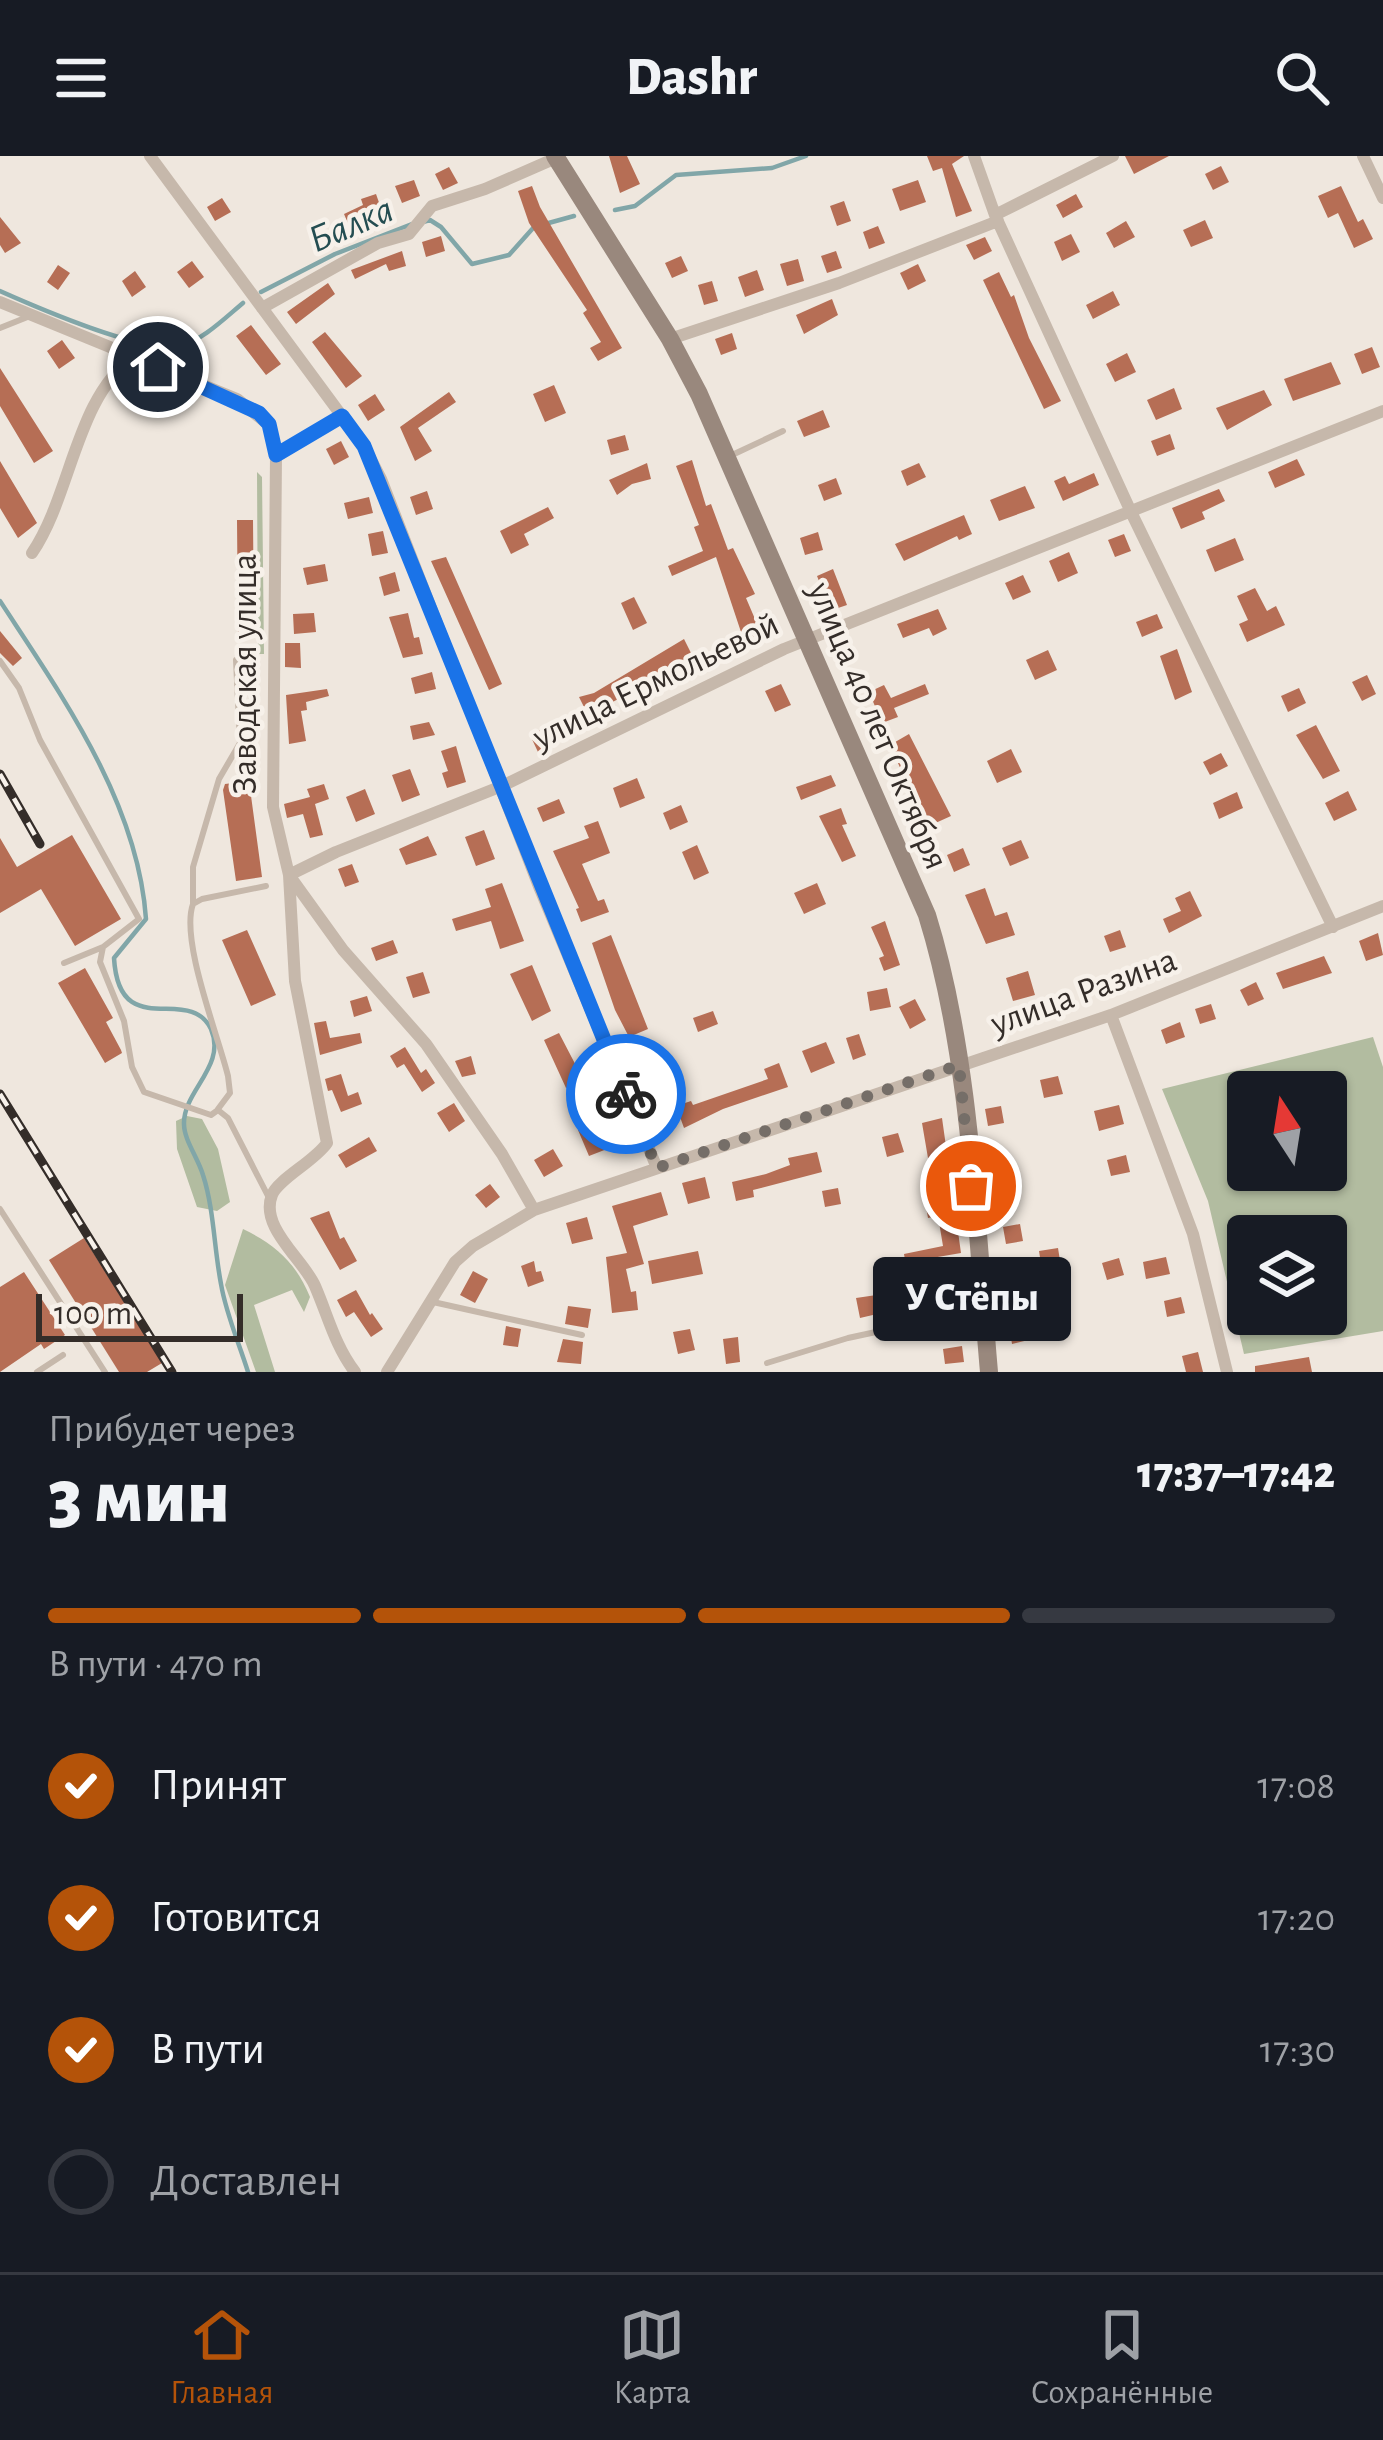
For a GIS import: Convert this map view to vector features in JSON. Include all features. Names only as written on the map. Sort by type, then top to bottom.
[{"type":"street","points":[[149,156],[364,446],[381,478],[564,949],[657,1168]]},
{"type":"street","points":[[974,156],[996,218],[1132,512],[1333,927]]},
{"type":"street","points":[[670,339],[838,284],[996,218],[1113,156]]},
{"type":"street","points":[[1363,156],[1383,198]]},
{"type":"street","points":[[262,308],[378,242],[409,234],[432,206],[485,189],[555,157]]},
{"type":"street","name":"улица 40 лет Октября","points":[[555,157],[670,339],[728,457],[927,915],[946,985],[959,1065],[989,1372]]},
{"type":"street","points":[[0,302],[237,400],[269,424],[276,455],[342,416]]},
{"type":"street","points":[[32,553],[55,512],[70,459],[110,378],[134,356]]},
{"type":"street","name":"улица Ермольевой","points":[[289,875],[502,786],[807,640],[1383,411]]},
{"type":"street","name":"Заводская улица","points":[[276,455],[273,808],[289,875],[343,950],[426,1044],[502,1154],[534,1210]]},
{"type":"street","points":[[289,875],[295,981],[327,1143],[320,1154],[274,1189],[270,1199],[280,1236],[313,1280],[341,1354],[356,1372]]},
{"type":"street","name":"улица Разина","points":[[387,1372],[454,1262],[534,1210],[1111,1015],[1383,906]]},
{"type":"street","points":[[1111,1015],[1193,1234],[1228,1372]]},
{"type":"lane","points":[[0,328],[33,315]]},
{"type":"lane","points":[[728,457],[784,431]]},
{"type":"lane","points":[[211,1115],[230,1094],[188,918],[193,904],[193,867],[219,779],[240,743],[236,660]]},
{"type":"lane","points":[[0,661],[19,688],[40,740],[139,919],[103,946],[64,963]]},
{"type":"lane","points":[[193,904],[266,886]]},
{"type":"lane","points":[[103,946],[100,962],[124,1021],[137,1081],[144,1092],[211,1115]]},
{"type":"lane","points":[[211,1115],[218,1110],[228,1118],[270,1199]]},
{"type":"lane","points":[[0,1209],[105,1372]]},
{"type":"lane","points":[[428,1301],[582,1334]]},
{"type":"lane","points":[[767,1364],[848,1338],[984,1310]]},
{"type":"lane","points":[[37,1372],[63,1355]]},
{"type":"green space","points":[[257,472],[262,477],[264,654],[258,654]]},
{"type":"green space","points":[[1373,1037],[1383,1067],[1383,1331],[1244,1354],[1240,1335],[1347,1335],[1347,1215],[1227,1215],[1227,1282],[1208,1201],[1162,1089],[1227,1073],[1227,1191],[1347,1191],[1347,1071],[1235,1071]]},
{"type":"green space","points":[[187,1116],[202,1119],[218,1149],[230,1202],[217,1211],[197,1207],[177,1149],[176,1121]]},
{"type":"green space","points":[[243,1229],[284,1256],[310,1297],[304,1312],[292,1290],[254,1305],[275,1372],[256,1372],[225,1285]]},
{"type":"building","points":[[609,156],[627,156],[640,184],[620,193]]},
{"type":"building","points":[[927,156],[964,156],[952,164],[972,211],[956,217],[942,168],[933,171]]},
{"type":"building","points":[[1125,156],[1169,156],[1134,174]]},
{"type":"building","points":[[1221,166],[1229,182],[1213,190],[1205,174]]},
{"type":"building","points":[[449,167],[458,183],[443,190],[435,174]]},
{"type":"building","points":[[414,180],[420,196],[402,203],[395,186]]},
{"type":"building","points":[[918,180],[926,202],[900,211],[892,189]]},
{"type":"building","points":[[532,186],[622,348],[598,361],[590,348],[601,342],[583,313],[587,310],[529,223],[518,191]]},
{"type":"building","points":[[1341,186],[1358,222],[1363,219],[1373,239],[1354,248],[1338,213],[1328,218],[1318,196]]},
{"type":"building","points":[[376,194],[383,214],[350,228],[344,214],[363,205],[361,199]]},
{"type":"building","points":[[1076,194],[1083,207],[1063,218],[1056,205]]},
{"type":"building","points":[[222,198],[231,212],[215,221],[207,207]]},
{"type":"building","points":[[844,201],[851,221],[837,226],[830,206]]},
{"type":"building","points":[[0,217],[21,243],[5,253],[0,245]]},
{"type":"building","points":[[1205,220],[1213,238],[1191,247],[1183,230]]},
{"type":"building","points":[[1126,221],[1135,237],[1114,248],[1106,233]]},
{"type":"building","points":[[878,226],[885,243],[869,249],[863,232]]},
{"type":"building","points":[[1071,234],[1080,252],[1062,261],[1054,242]]},
{"type":"building","points":[[441,236],[445,251],[426,257],[422,242]]},
{"type":"building","points":[[985,237],[992,251],[974,260],[966,245]]},
{"type":"building","points":[[402,251],[406,266],[389,271],[386,264],[355,279],[351,270]]},
{"type":"building","points":[[836,251],[842,268],[827,273],[821,256]]},
{"type":"building","points":[[681,256],[688,271],[672,278],[665,263]]},
{"type":"building","points":[[798,259],[804,281],[787,286],[780,264]]},
{"type":"building","points":[[192,261],[204,277],[189,288],[177,272]]},
{"type":"building","points":[[918,264],[926,281],[908,290],[900,273]]},
{"type":"building","points":[[58,265],[70,273],[58,290],[47,282]]},
{"type":"building","points":[[757,270],[764,290],[745,297],[738,277]]},
{"type":"building","points":[[135,271],[146,287],[132,297],[122,281]]},
{"type":"building","points":[[999,272],[1061,401],[1044,409],[983,280]]},
{"type":"building","points":[[712,281],[718,301],[704,305],[698,285]]},
{"type":"building","points":[[328,283],[335,294],[296,324],[287,312]]},
{"type":"building","points":[[1113,291],[1120,305],[1093,319],[1086,305]]},
{"type":"building","points":[[832,299],[838,315],[804,334],[796,315]]},
{"type":"building","points":[[251,325],[281,364],[266,375],[236,336]]},
{"type":"building","points":[[325,332],[362,376],[346,388],[312,342]]},
{"type":"building","points":[[732,333],[737,349],[721,355],[715,339]]},
{"type":"building","points":[[62,340],[75,358],[59,369],[47,351]]},
{"type":"building","points":[[1372,347],[1380,367],[1362,374],[1354,354]]},
{"type":"building","points":[[1127,353],[1136,372],[1115,382],[1106,364]]},
{"type":"building","points":[[1331,362],[1341,384],[1293,401],[1284,379]]},
{"type":"building","points":[[0,368],[53,451],[34,463],[0,406]]},
{"type":"building","points":[[554,385],[566,413],[545,422],[533,394]]},
{"type":"building","points":[[1174,388],[1182,409],[1156,420],[1147,400]]},
{"type":"building","points":[[1264,390],[1272,405],[1227,430],[1216,408]]},
{"type":"building","points":[[449,392],[456,402],[418,428],[432,451],[415,461],[400,427]]},
{"type":"building","points":[[375,394],[385,410],[368,421],[358,405]]},
{"type":"building","points":[[823,410],[830,427],[804,437],[797,421]]},
{"type":"building","points":[[1170,434],[1175,449],[1157,456],[1151,441]]},
{"type":"building","points":[[625,435],[629,450],[611,455],[607,440]]},
{"type":"building","points":[[341,441],[349,457],[334,465],[326,449]]},
{"type":"building","points":[[1297,459],[1305,475],[1275,488],[1268,472]]},
{"type":"building","points":[[692,460],[706,506],[711,504],[728,550],[733,548],[755,594],[746,598],[761,633],[744,641],[716,557],[672,576],[668,566],[703,551],[694,527],[699,525],[676,466]]},
{"type":"building","points":[[0,461],[37,523],[18,538],[0,508]]},
{"type":"building","points":[[647,463],[651,479],[617,495],[609,480]]},
{"type":"building","points":[[919,463],[926,477],[907,486],[901,471]]},
{"type":"building","points":[[1094,473],[1099,485],[1063,501],[1054,481],[1065,476],[1069,484]]},
{"type":"building","points":[[836,478],[842,494],[824,501],[818,485]]},
{"type":"building","points":[[1025,486],[1035,508],[999,521],[990,500]]},
{"type":"building","points":[[1219,489],[1225,501],[1202,512],[1205,519],[1181,529],[1172,508]]},
{"type":"building","points":[[427,491],[433,509],[416,515],[410,497]]},
{"type":"building","points":[[369,497],[373,513],[348,519],[344,503]]},
{"type":"building","points":[[548,507],[554,518],[524,534],[529,545],[511,554],[500,531]]},
{"type":"building","points":[[964,515],[972,534],[959,540],[957,536],[904,561],[895,544]]},
{"type":"building","points":[[237,520],[253,520],[254,635],[238,635]]},
{"type":"building","points":[[383,531],[388,553],[372,556],[368,534]]},
{"type":"building","points":[[818,532],[823,550],[805,555],[800,538]]},
{"type":"building","points":[[1124,534],[1131,551],[1115,557],[1108,540]]},
{"type":"building","points":[[1235,538],[1244,560],[1215,572],[1206,550]]},
{"type":"building","points":[[1069,552],[1078,573],[1058,582],[1049,561]]},
{"type":"building","points":[[446,557],[502,684],[489,690],[431,561]]},
{"type":"building","points":[[325,564],[328,581],[307,585],[303,568]]},
{"type":"building","points":[[833,569],[847,605],[832,610],[817,576]]},
{"type":"building","points":[[395,572],[400,591],[384,596],[379,577]]},
{"type":"building","points":[[1023,575],[1031,592],[1013,600],[1005,583]]},
{"type":"building","points":[[1255,588],[1267,611],[1276,606],[1285,625],[1247,642],[1239,624],[1248,620],[1237,596]]},
{"type":"building","points":[[634,597],[647,623],[633,630],[621,603]]},
{"type":"building","points":[[938,609],[947,629],[933,636],[929,628],[903,638],[897,624]]},
{"type":"building","points":[[314,613],[316,632],[294,634],[293,614]]},
{"type":"building","points":[[408,613],[423,654],[403,658],[389,617]]},
{"type":"building","points":[[1157,614],[1163,628],[1142,637],[1136,622]]},
{"type":"building","points":[[0,631],[22,658],[13,666],[0,653]]},
{"type":"building","points":[[684,639],[694,659],[588,715],[579,697],[594,693]]},
{"type":"building","points":[[285,643],[300,643],[301,668],[285,667]]},
{"type":"building","points":[[1177,649],[1192,692],[1175,700],[1160,656]]},
{"type":"building","points":[[1048,650],[1057,670],[1035,680],[1026,660]]},
{"type":"building","points":[[432,672],[436,689],[415,694],[411,678]]},
{"type":"building","points":[[1367,675],[1376,694],[1362,701],[1352,682]]},
{"type":"building","points":[[781,684],[791,705],[775,712],[765,691]]},
{"type":"building","points":[[925,684],[929,694],[894,708],[898,717],[882,723],[869,692],[884,685],[891,698]]},
{"type":"building","points":[[1299,688],[1306,703],[1288,712],[1281,696]]},
{"type":"building","points":[[327,689],[329,696],[306,702],[307,710],[301,711],[306,741],[289,744],[286,695]]},
{"type":"building","points":[[429,722],[435,735],[413,740],[410,726]]},
{"type":"building","points":[[1316,725],[1340,771],[1323,779],[1296,735]]},
{"type":"building","points":[[547,727],[555,743],[538,752],[530,735]]},
{"type":"building","points":[[909,734],[951,816],[920,830],[908,802],[914,799],[890,745]]},
{"type":"building","points":[[456,746],[466,782],[447,788],[442,773],[448,771],[441,751]]},
{"type":"building","points":[[1011,749],[1022,772],[997,783],[987,761]]},
{"type":"building","points":[[1221,753],[1228,766],[1210,775],[1203,762]]},
{"type":"building","points":[[410,769],[420,795],[402,802],[392,775]]},
{"type":"building","points":[[831,775],[836,786],[801,800],[796,787]]},
{"type":"building","points":[[637,778],[645,798],[620,808],[613,788]]},
{"type":"building","points":[[249,781],[262,877],[236,881],[223,790],[225,784]]},
{"type":"building","points":[[324,784],[329,799],[315,804],[323,835],[310,838],[303,814],[287,818],[284,804],[310,797],[307,789]]},
{"type":"building","points":[[365,789],[375,814],[356,822],[346,797]]},
{"type":"building","points":[[1348,791],[1357,810],[1334,821],[1325,803]]},
{"type":"building","points":[[1237,792],[1243,808],[1219,819],[1213,803]]},
{"type":"building","points":[[559,799],[565,813],[543,822],[537,808]]},
{"type":"building","points":[[681,805],[688,822],[670,830],[663,813]]},
{"type":"building","points":[[841,808],[847,824],[842,825],[856,856],[842,862],[819,816]]},
{"type":"building","points":[[598,821],[610,853],[582,864],[598,901],[604,899],[609,912],[581,922],[553,851],[589,838],[584,826]]},
{"type":"building","points":[[484,830],[495,859],[476,866],[465,837]]},
{"type":"building","points":[[72,835],[121,919],[75,946],[41,889],[0,913],[0,838],[17,867]]},
{"type":"building","points":[[428,836],[437,855],[406,865],[399,849]]},
{"type":"building","points":[[1021,840],[1029,858],[1010,866],[1002,848]]},
{"type":"building","points":[[697,845],[709,873],[694,880],[682,852]]},
{"type":"building","points":[[963,848],[970,865],[954,872],[947,855]]},
{"type":"building","points":[[352,864],[359,882],[345,887],[338,869]]},
{"type":"building","points":[[502,883],[524,941],[500,949],[491,921],[456,931],[452,919],[491,907],[485,889]]},
{"type":"building","points":[[817,883],[826,904],[804,914],[794,893]]},
{"type":"building","points":[[985,888],[995,916],[1007,912],[1015,935],[986,944],[965,895]]},
{"type":"building","points":[[1190,891],[1202,916],[1169,933],[1163,919],[1181,911],[1175,898]]},
{"type":"building","points":[[885,921],[900,965],[884,971],[879,958],[884,956],[871,927]]},
{"type":"building","points":[[247,930],[276,995],[251,1006],[222,940]]},
{"type":"building","points":[[1120,930],[1126,947],[1110,952],[1104,936]]},
{"type":"building","points":[[1378,933],[1383,955],[1366,961],[1359,941]]},
{"type":"building","points":[[611,935],[648,1029],[629,1037],[592,943]]},
{"type":"building","points":[[393,940],[398,953],[376,961],[371,948]]},
{"type":"building","points":[[1324,956],[1332,973],[1283,989],[1276,973]]},
{"type":"building","points":[[532,965],[551,1011],[532,1021],[510,974]]},
{"type":"building","points":[[85,968],[113,1018],[106,1022],[122,1053],[105,1063],[58,983]]},
{"type":"building","points":[[1028,971],[1035,995],[1013,1001],[1006,978]]},
{"type":"building","points":[[423,972],[430,993],[413,998],[406,977]]},
{"type":"building","points":[[1256,982],[1264,999],[1248,1006],[1240,990]]},
{"type":"building","points":[[887,988],[891,1007],[870,1011],[867,992]]},
{"type":"building","points":[[367,996],[372,1011],[354,1017],[350,1001]]},
{"type":"building","points":[[915,999],[926,1020],[910,1029],[899,1007]]},
{"type":"building","points":[[1211,1004],[1216,1019],[1200,1024],[1195,1009]]},
{"type":"building","points":[[713,1011],[718,1024],[698,1032],[693,1018]]},
{"type":"building","points":[[326,1021],[330,1038],[360,1033],[362,1043],[320,1055],[314,1023]]},
{"type":"building","points":[[1180,1022],[1185,1037],[1166,1044],[1161,1030]]},
{"type":"building","points":[[559,1033],[584,1081],[566,1088],[544,1040]]},
{"type":"building","points":[[859,1034],[866,1055],[853,1060],[846,1038]]},
{"type":"building","points":[[826,1042],[835,1063],[811,1073],[802,1051]]},
{"type":"building","points":[[405,1047],[421,1073],[426,1069],[435,1083],[422,1092],[404,1064],[397,1068],[390,1056]]},
{"type":"building","points":[[471,1056],[476,1074],[462,1077],[455,1061]]},
{"type":"building","points":[[665,1059],[671,1076],[652,1083],[645,1066]]},
{"type":"building","points":[[779,1063],[788,1087],[684,1128],[676,1106],[691,1101],[693,1105],[768,1079],[764,1069]]},
{"type":"building","points":[[341,1074],[348,1096],[358,1092],[362,1104],[341,1112],[325,1079]]},
{"type":"building","points":[[1058,1076],[1063,1094],[1044,1098],[1040,1080]]},
{"type":"building","points":[[454,1103],[465,1121],[449,1132],[437,1113]]},
{"type":"building","points":[[1119,1105],[1124,1124],[1099,1131],[1094,1111]]},
{"type":"building","points":[[1001,1106],[1004,1123],[988,1126],[985,1109]]},
{"type":"building","points":[[942,1118],[961,1253],[926,1259],[927,1267],[907,1271],[904,1254],[943,1246],[938,1216],[928,1218],[925,1201],[935,1199],[922,1123]]},
{"type":"building","points":[[596,1123],[607,1149],[589,1156],[578,1130]]},
{"type":"building","points":[[898,1133],[904,1152],[887,1157],[882,1137]]},
{"type":"building","points":[[369,1137],[377,1151],[346,1168],[338,1155]]},
{"type":"building","points":[[553,1149],[563,1166],[544,1177],[534,1160]]},
{"type":"building","points":[[817,1152],[822,1172],[753,1190],[754,1197],[736,1201],[732,1182],[790,1165],[788,1158]]},
{"type":"building","points":[[1126,1155],[1130,1172],[1111,1176],[1107,1160]]},
{"type":"building","points":[[1011,1169],[1014,1188],[999,1190],[996,1172]]},
{"type":"building","points":[[705,1177],[710,1198],[688,1204],[682,1183]]},
{"type":"building","points":[[490,1184],[500,1197],[486,1208],[475,1195]]},
{"type":"building","points":[[838,1188],[841,1204],[825,1207],[822,1191]]},
{"type":"building","points":[[661,1192],[668,1215],[633,1226],[644,1264],[626,1269],[638,1310],[612,1313],[606,1257],[627,1253],[612,1206]]},
{"type":"building","points":[[329,1211],[340,1239],[344,1237],[357,1261],[340,1270],[310,1218]]},
{"type":"building","points":[[587,1217],[593,1239],[572,1244],[566,1223]]},
{"type":"building","points":[[1020,1224],[1023,1241],[1006,1244],[1003,1227]]},
{"type":"building","points":[[84,1238],[162,1363],[147,1372],[119,1372],[49,1260]]},
{"type":"building","points":[[1058,1248],[1061,1267],[1042,1270],[1039,1251]]},
{"type":"building","points":[[698,1251],[703,1274],[652,1284],[648,1261]]},
{"type":"building","points":[[1166,1257],[1170,1274],[1146,1279],[1143,1262]]},
{"type":"building","points":[[1119,1258],[1124,1275],[1107,1280],[1102,1263]]},
{"type":"building","points":[[534,1261],[544,1281],[528,1287],[521,1266]]},
{"type":"building","points":[[473,1271],[488,1279],[475,1303],[460,1295]]},
{"type":"building","points":[[24,1272],[65,1335],[44,1349],[41,1344],[0,1372],[0,1287]]},
{"type":"building","points":[[1020,1281],[1023,1300],[1016,1301],[1022,1327],[1034,1325],[1037,1338],[1012,1344],[1002,1284]]},
{"type":"building","points":[[356,1290],[383,1329],[371,1337],[354,1312],[346,1317],[337,1300]]},
{"type":"building","points":[[904,1291],[907,1307],[860,1318],[856,1298]]},
{"type":"building","points":[[1181,1297],[1185,1313],[1167,1317],[1164,1301]]},
{"type":"building","points":[[568,1306],[591,1309],[588,1328],[565,1324]]},
{"type":"building","points":[[506,1326],[521,1329],[518,1347],[503,1345]]},
{"type":"building","points":[[690,1329],[695,1350],[678,1354],[673,1332]]},
{"type":"building","points":[[738,1337],[740,1362],[726,1364],[723,1339]]},
{"type":"building","points":[[563,1339],[583,1342],[581,1364],[557,1362]]},
{"type":"building","points":[[962,1346],[964,1362],[945,1364],[943,1349]]},
{"type":"building","points":[[1198,1352],[1203,1372],[1186,1372],[1182,1356]]},
{"type":"building","points":[[1309,1357],[1312,1372],[1255,1372],[1255,1366]]},
{"type":"waterway","name":"Балка","points":[[615,210],[635,206],[676,175],[772,168],[806,156]]},
{"type":"waterway","name":"Балка","points":[[545,224],[574,216]]},
{"type":"waterway","name":"Балка","points":[[423,222],[430,220],[441,227],[472,264],[509,255],[534,227]]},
{"type":"waterway","name":"Балка","points":[[261,292],[335,254],[412,224]]},
{"type":"waterway","name":"Балка","points":[[0,291],[90,328],[163,347],[197,339],[243,303]]},
{"type":"waterway","points":[[0,601],[93,752],[129,833],[146,919],[114,958],[119,984],[128,999],[141,1006],[187,1011],[201,1016],[211,1029],[213,1055],[190,1100],[184,1124],[207,1188],[223,1295],[248,1372]]},
{"type":"railway","points":[[0,774],[40,844]]},
{"type":"railway","points":[[0,1094],[172,1372]]},
{"type":"way so far","points":[[626,1094],[657,1168],[959,1065],[971,1186]]},
{"type":"place","name":"У Стёпы","points":[[971,1186]]},
{"type":"route","points":[[158,367],[259,413],[269,424],[276,455],[342,416],[364,446],[381,478],[556,928],[626,1094]]}]
